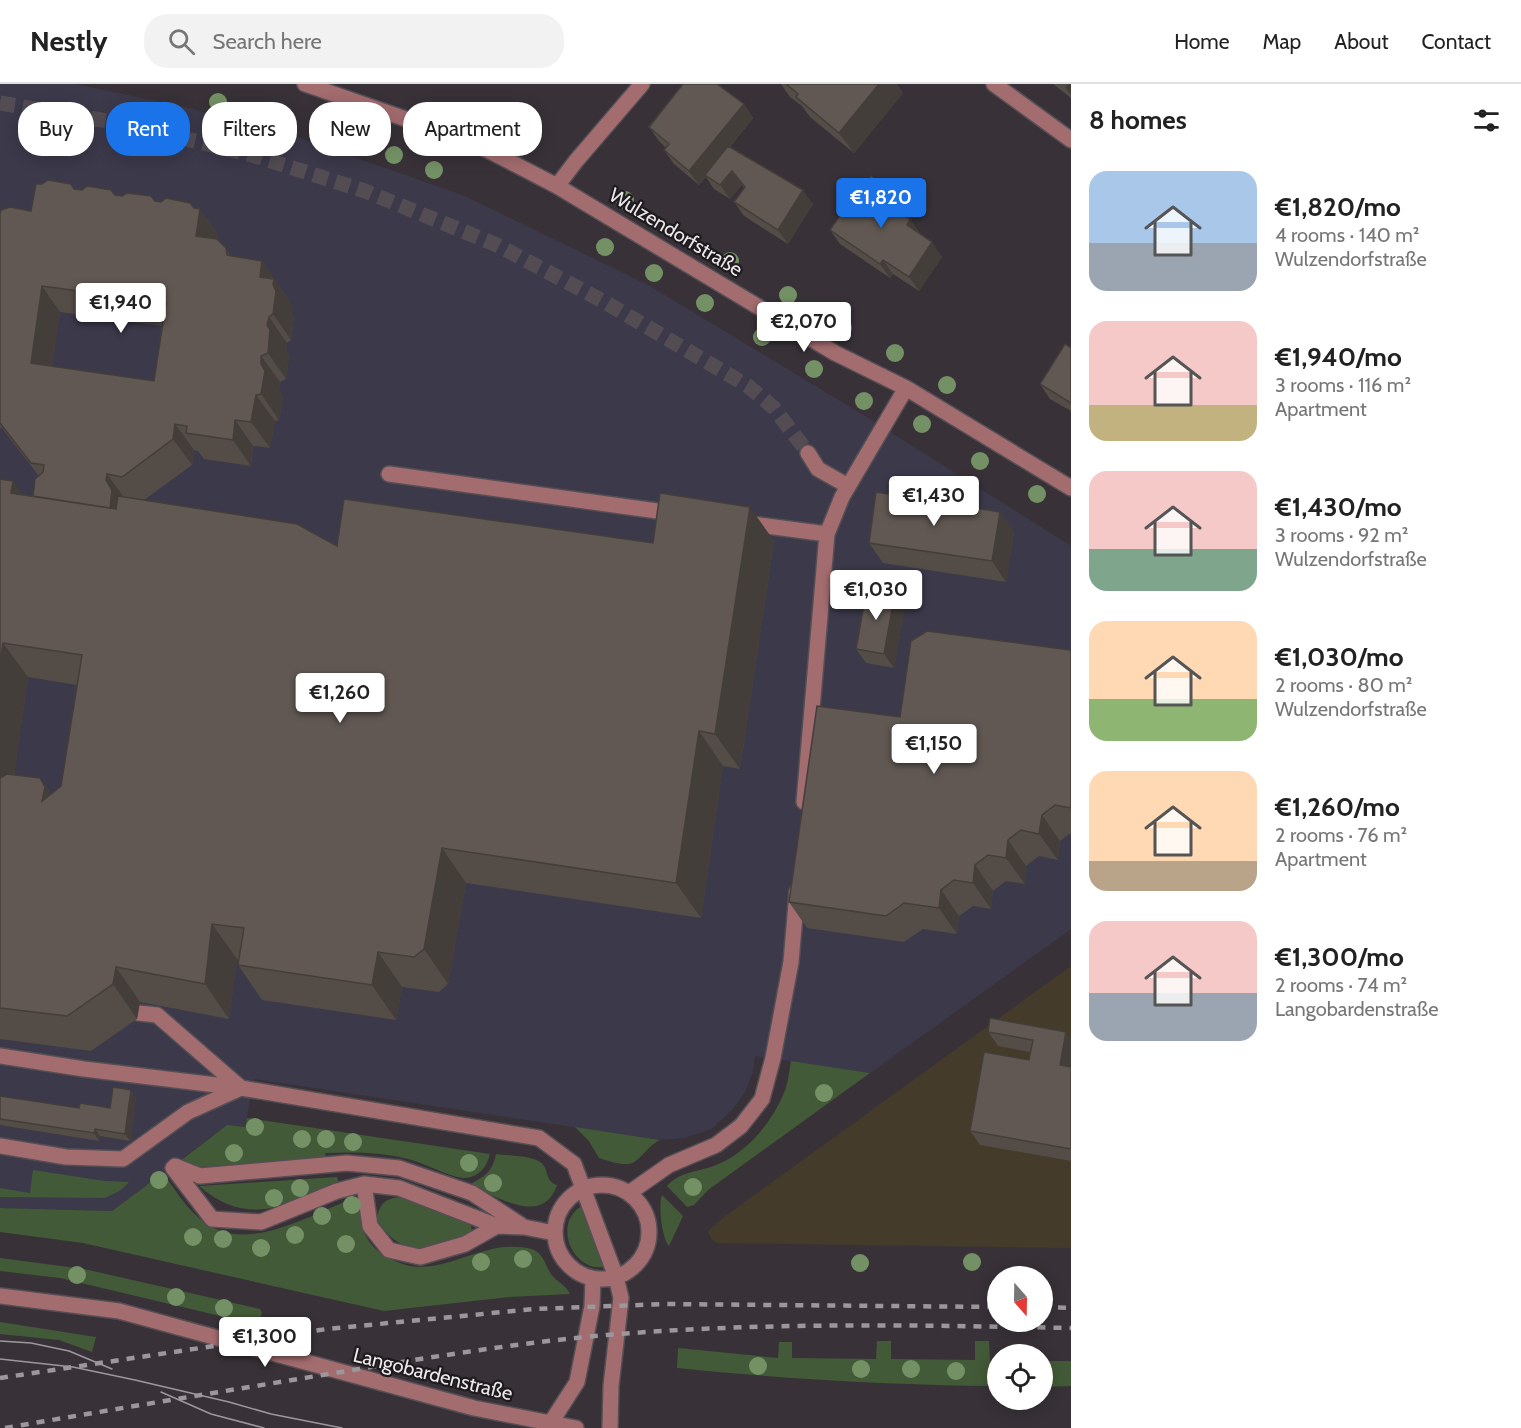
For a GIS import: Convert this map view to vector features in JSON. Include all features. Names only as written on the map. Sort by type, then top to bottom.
[{"type":"street","name":"Wulzendorfstraße","points":[[305,84],[472,142],[557,186],[835,353],[906,388],[1071,488]]},
{"type":"street","points":[[557,186],[642,84]]},
{"type":"street","points":[[994,84],[1071,140]]},
{"type":"street","points":[[803,819],[827,534],[848,486],[906,388]]},
{"type":"street","points":[[808,453],[818,470],[848,486]]},
{"type":"street","points":[[389,474],[697,516]]},
{"type":"street","points":[[732,521],[827,534]]},
{"type":"street","points":[[629,1193],[669,1165],[716,1145],[741,1126],[762,1099],[773,1058],[791,962],[798,879]]},
{"type":"street","points":[[138,1013],[157,1015],[241,1088]]},
{"type":"street","points":[[0,1056],[84,1069],[241,1088],[539,1138],[574,1164],[616,1277],[621,1298],[611,1386],[610,1428]]},
{"type":"street","points":[[0,1146],[66,1157],[123,1159],[188,1112],[241,1088]]},
{"type":"street","points":[[524,1227],[472,1194],[399,1168],[347,1163],[200,1176],[174,1167],[212,1219],[261,1222],[337,1191],[364,1184],[399,1188],[497,1226],[524,1227],[554,1233]]},
{"type":"street","points":[[364,1184],[370,1226],[389,1250],[420,1257],[465,1244],[497,1226]]},
{"type":"street","points":[[606,1185],[629,1193],[644,1209],[649,1230],[645,1252],[633,1268],[616,1277],[593,1279],[573,1270],[559,1254],[554,1233],[561,1207],[584,1188],[606,1185]]},
{"type":"street","points":[[550,1424],[577,1382],[592,1306],[593,1279]]},
{"type":"street","name":"Langobardenstraße","points":[[0,1296],[119,1311],[474,1408],[576,1428]]},
{"type":"shaded area","points":[[0,84],[75,84],[161,102],[106,102],[106,156],[190,156],[190,108],[202,111],[202,156],[297,156],[297,137],[309,141],[309,156],[351,156],[465,196],[648,285],[860,413],[1071,546],[1071,929],[870,1073],[755,1056],[753,1072],[745,1092],[732,1110],[711,1129],[684,1138],[660,1140],[254,1079],[245,1127],[227,1125],[112,1211],[0,1208]]},
{"type":"shaded area","points":[[1071,966],[1071,1248],[718,1243],[711,1239],[708,1231],[724,1217]]},
{"type":"green space","points":[[791,1061],[870,1073],[708,1190],[694,1205],[687,1207],[667,1186],[683,1175],[726,1161],[756,1137],[779,1105]]},
{"type":"green space","points":[[247,1118],[490,1154],[482,1170],[474,1176],[465,1178],[453,1176],[408,1159],[367,1153],[325,1153],[326,1157],[200,1167],[180,1161],[227,1125],[245,1127]]},
{"type":"green space","points":[[575,1127],[660,1140],[633,1163],[618,1163],[599,1158],[589,1141]]},
{"type":"green space","points":[[496,1154],[525,1157],[540,1162],[550,1181],[557,1185],[550,1197],[542,1204],[531,1207],[520,1206],[474,1187],[472,1183],[488,1172]]},
{"type":"green space","points":[[33,1170],[105,1181],[129,1182],[121,1190],[105,1198],[0,1197],[0,1188],[30,1193]]},
{"type":"green space","points":[[163,1173],[198,1217],[214,1228],[233,1234],[252,1234],[292,1224],[347,1201],[345,1197],[351,1196],[358,1201],[363,1229],[370,1243],[393,1260],[409,1266],[424,1267],[502,1247],[527,1248],[539,1253],[551,1274],[570,1294],[509,1297],[384,1311],[83,1243],[0,1232],[0,1208],[112,1211]]},
{"type":"green space","points":[[337,1177],[339,1183],[284,1205],[268,1208],[235,1207],[217,1199],[199,1186]]},
{"type":"green space","points":[[662,1195],[683,1216],[669,1246],[661,1222]]},
{"type":"green space","points":[[400,1197],[465,1222],[471,1226],[472,1233],[432,1247],[409,1247],[398,1242],[377,1220],[383,1203]]},
{"type":"green space","points":[[582,1206],[605,1267],[593,1267],[583,1262],[570,1245],[567,1234],[568,1223],[573,1214]]},
{"type":"green space","points":[[0,1258],[84,1269],[260,1309],[262,1313],[258,1325],[60,1278],[0,1271]]},
{"type":"green space","points":[[0,1322],[96,1337],[92,1352],[59,1340],[0,1334]]},
{"type":"green space","points":[[877,1341],[891,1341],[891,1359],[975,1360],[975,1341],[989,1341],[987,1344],[987,1386],[837,1381],[677,1368],[678,1348],[778,1358],[779,1342],[792,1342],[792,1358],[876,1359]]},
{"type":"green space","points":[[1053,1361],[1071,1361],[1071,1386],[1053,1387]]},
{"type":"building","points":[[683,84],[717,84],[744,104],[689,171],[664,150],[669,144],[649,127]]},
{"type":"building","points":[[786,84],[879,84],[839,133],[796,97],[798,94]]},
{"type":"building","points":[[728,146],[803,190],[778,230],[734,202],[745,187],[732,171],[720,185],[705,175]]},
{"type":"building","points":[[871,176],[891,190],[882,201],[910,219],[907,225],[932,242],[909,277],[883,260],[880,264],[830,230],[860,186],[862,188]]},
{"type":"building","points":[[48,180],[71,184],[74,189],[82,190],[87,186],[111,190],[115,195],[122,196],[127,193],[151,196],[155,201],[161,202],[166,198],[190,203],[194,208],[200,209],[196,236],[217,239],[226,248],[227,255],[262,261],[260,277],[274,279],[273,285],[276,291],[273,314],[269,317],[267,325],[270,330],[268,353],[261,356],[261,364],[265,371],[261,394],[256,395],[251,422],[235,420],[233,440],[186,433],[187,426],[175,424],[173,439],[122,477],[107,474],[106,480],[112,490],[110,508],[33,496],[35,479],[43,472],[44,465],[31,463],[0,423],[0,213],[1,210],[10,207],[31,211],[36,184],[42,184]],"holes":[[[42,286],[166,303],[154,381],[31,363]]]},
{"type":"building","points":[[1065,344],[1071,348],[1071,403],[1040,384]]},
{"type":"building","points":[[0,479],[13,481],[11,493],[116,509],[118,496],[297,524],[337,546],[344,499],[653,543],[660,493],[750,507],[715,734],[699,731],[676,883],[442,848],[424,949],[414,957],[378,952],[372,985],[238,965],[244,928],[212,924],[205,984],[116,967],[113,984],[67,1016],[0,1008],[0,778],[7,774],[40,778],[45,787],[42,801],[61,786],[82,655],[3,643],[0,665]]},
{"type":"building","points":[[876,492],[1000,512],[992,561],[869,543]]},
{"type":"building","points":[[867,588],[895,593],[884,654],[856,649]]},
{"type":"building","points":[[927,631],[1070,650],[1071,808],[1055,805],[1042,815],[1039,834],[1021,830],[1008,840],[1006,858],[988,855],[975,865],[973,883],[954,880],[941,890],[939,908],[904,903],[886,916],[789,902],[817,706],[900,717],[911,641]]},
{"type":"building","points":[[990,1018],[1066,1032],[1060,1065],[1071,1067],[1071,1149],[970,1131],[984,1052],[1029,1060],[1033,1040],[988,1032]]},
{"type":"building","points":[[113,1087],[131,1090],[125,1134],[95,1129],[94,1133],[0,1119],[0,1096],[79,1108],[80,1103],[110,1108]]},
{"type":"tunnel","points":[[0,103],[125,124],[252,155],[365,191],[497,245],[603,301],[748,386],[774,408],[808,453]]},
{"type":"tram line","points":[[0,1341],[31,1343],[69,1351],[112,1369]]},
{"type":"tram line","points":[[0,1359],[73,1367],[229,1402],[271,1414],[342,1428]]},
{"type":"tram line","points":[[161,1392],[211,1414],[264,1428]]},
{"type":"railway","points":[[0,1378],[327,1329],[534,1309],[665,1304],[987,1307]]},
{"type":"railway","points":[[1053,1307],[1071,1308]]},
{"type":"railway","points":[[5,1428],[437,1356],[607,1335],[781,1326],[1071,1328]]}]
